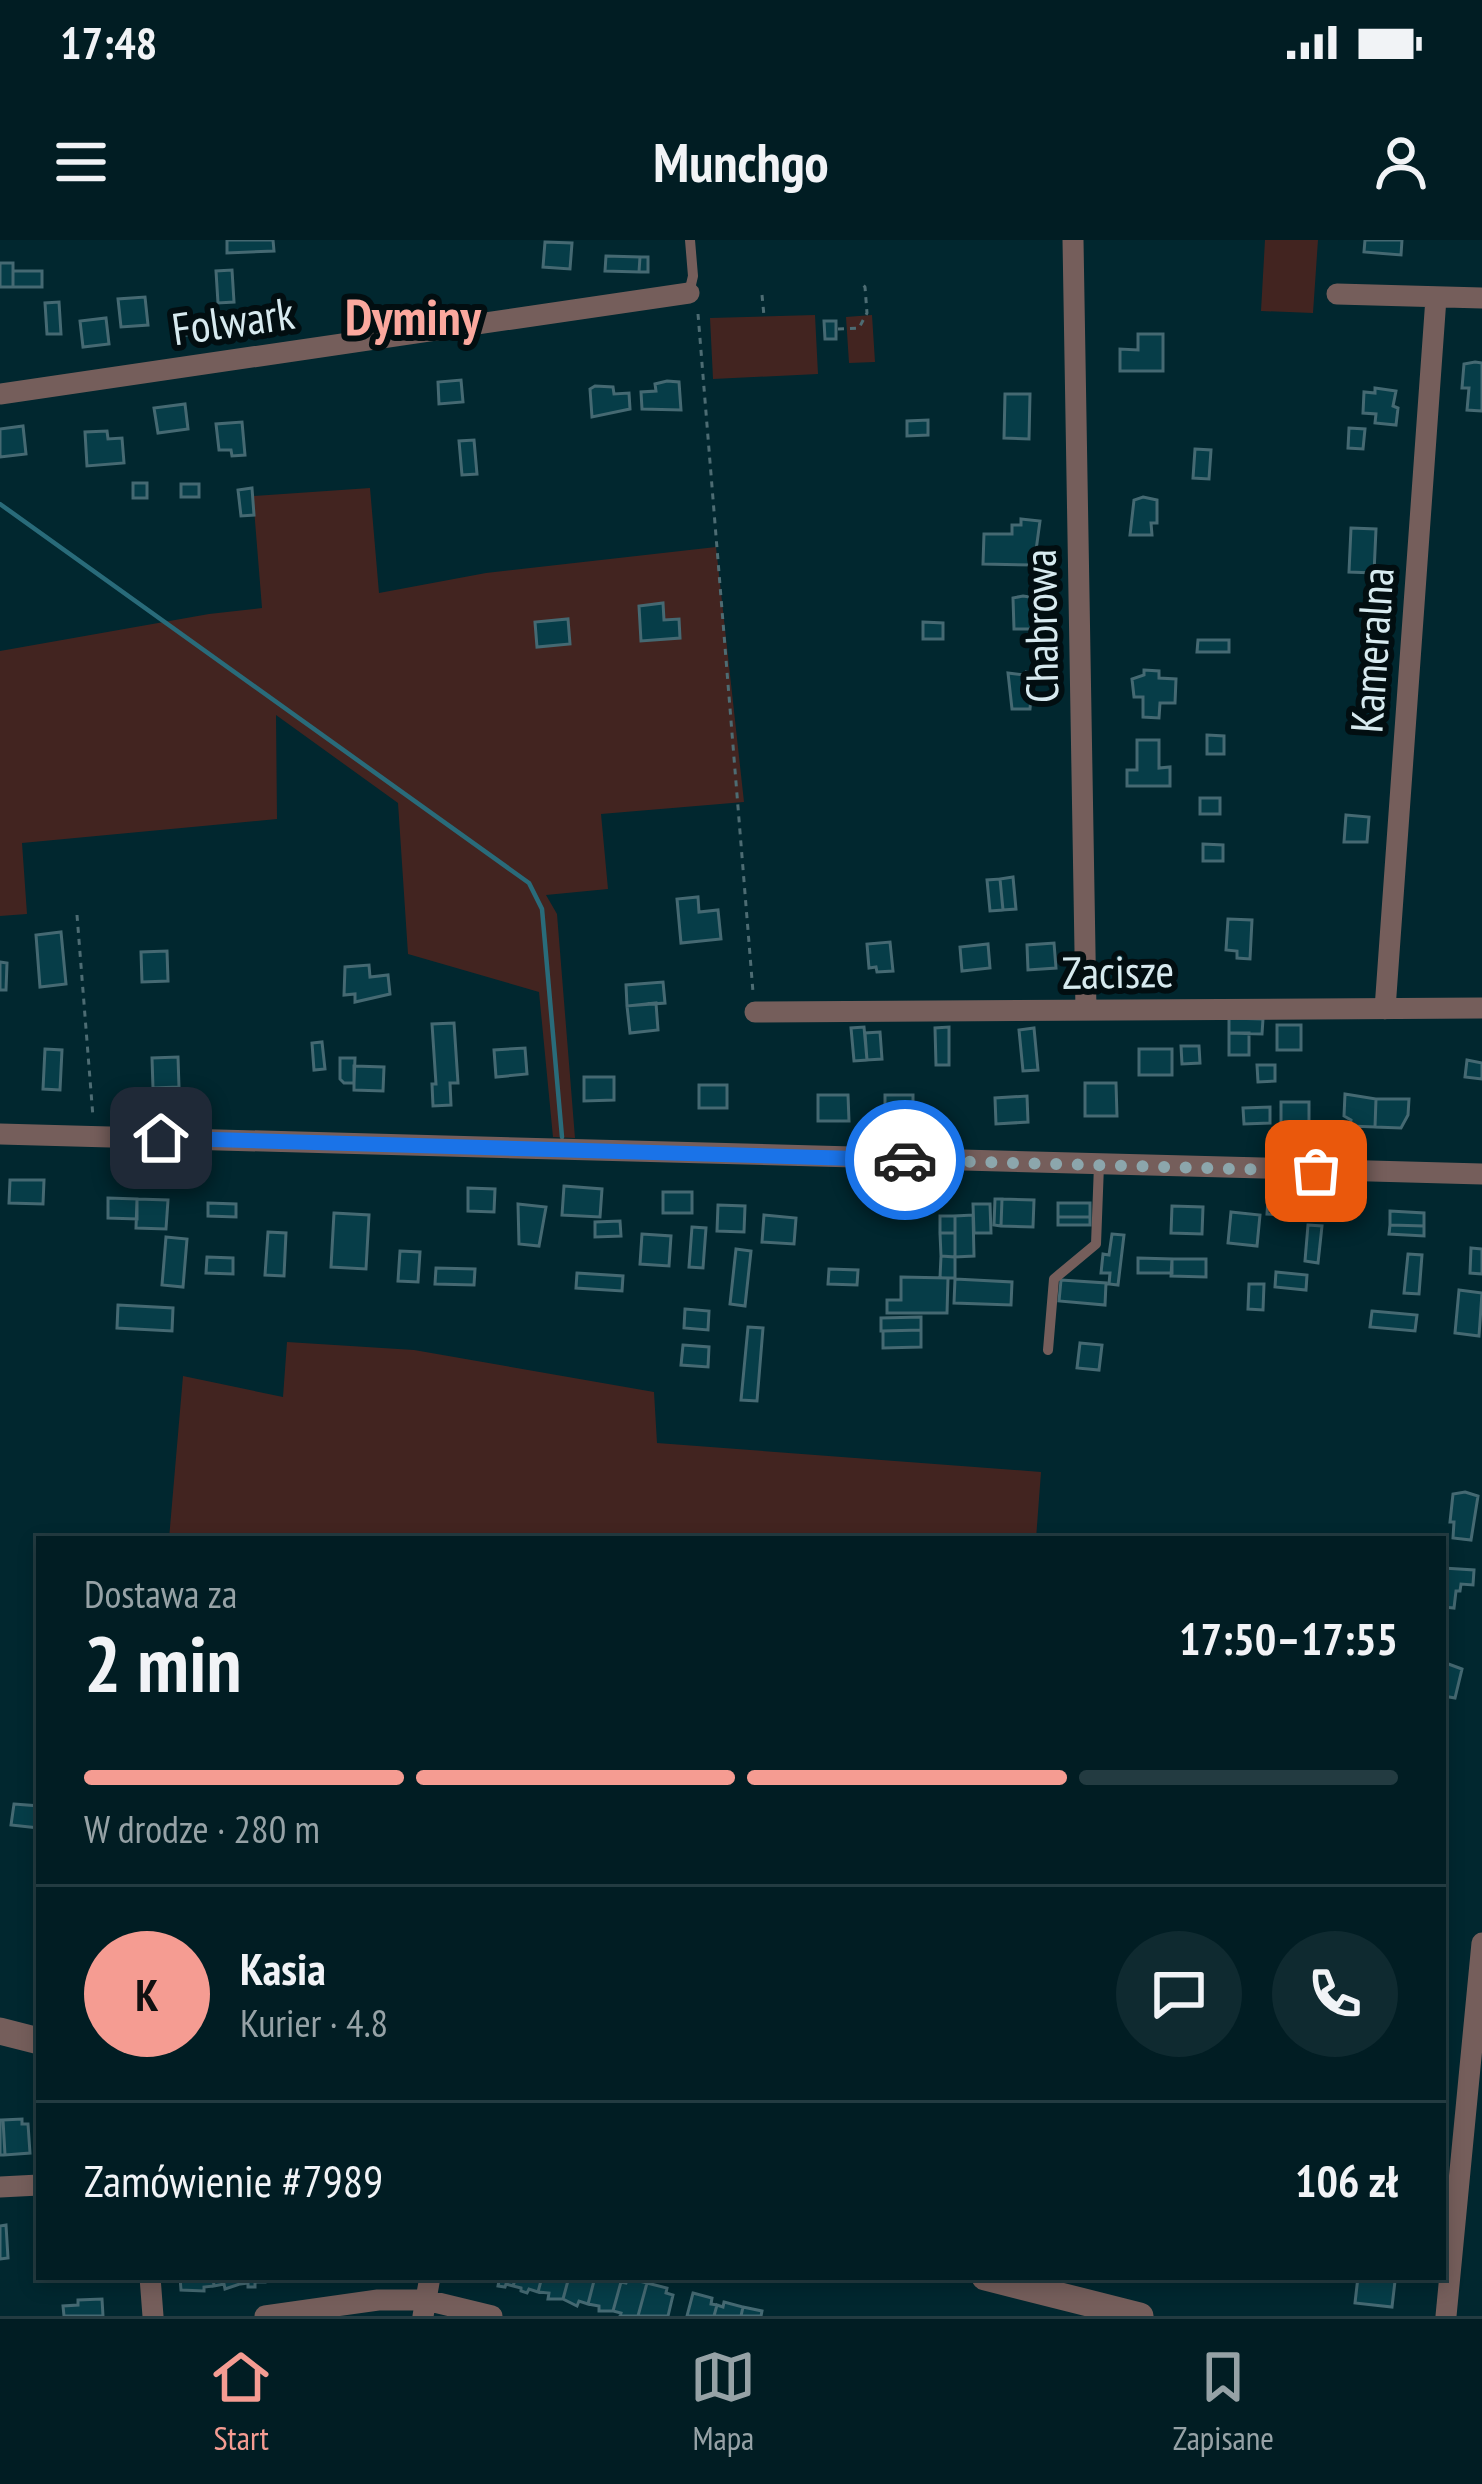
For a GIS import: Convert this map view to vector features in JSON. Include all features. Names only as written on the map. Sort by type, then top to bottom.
[{"type":"street","name":"Chabrowa","points":[[1073,240],[1087,1010]]},
{"type":"street","points":[[1337,294],[1482,298]]},
{"type":"street","name":"Kameralna","points":[[1385,1009],[1436,298]]},
{"type":"street","name":"Folwark","points":[[0,394],[694,304]]},
{"type":"street","name":"Zacisze","points":[[754,1012],[1482,1008]]},
{"type":"street","points":[[0,1134],[1482,1174]]},
{"type":"street","points":[[1446,2316],[1482,1943]]},
{"type":"street","points":[[0,2031],[36,2040]]},
{"type":"street","points":[[0,2187],[36,2185]]},
{"type":"street","points":[[150,2280],[153,2316]]},
{"type":"street","points":[[997,2280],[1140,2316]]},
{"type":"street","points":[[265,2316],[426,2298],[492,2316]]},
{"type":"lane","points":[[690,240],[694,304]]},
{"type":"lane","points":[[1048,1350],[1054,1279],[1096,1244],[1099,1165]]},
{"type":"path","points":[[838,329],[860,328],[867,313],[865,287],[860,282]]},
{"type":"path","points":[[762,295],[764,316]]},
{"type":"path","points":[[694,304],[754,1012]]},
{"type":"path","points":[[76,915],[94,1136]]},
{"type":"shaded area","points":[[1265,240],[1318,240],[1313,313],[1261,311]]},
{"type":"shaded area","points":[[815,315],[818,374],[713,379],[710,318]]},
{"type":"shaded area","points":[[872,315],[875,362],[849,363],[846,317]]},
{"type":"shaded area","points":[[370,488],[379,593],[486,573],[716,547],[744,802],[601,814],[608,889],[546,895],[557,914],[575,1138],[553,1137],[539,992],[408,954],[398,803],[276,715],[277,819],[22,843],[27,914],[0,916],[0,651],[262,608],[253,496]]},
{"type":"shaded area","points":[[287,1342],[414,1350],[654,1392],[657,1443],[1041,1472],[1036,1536],[169,1536],[183,1376],[283,1397]]},
{"type":"building","points":[[227,240],[273,240],[274,251],[227,253]]},
{"type":"building","points":[[1365,240],[1402,240],[1401,255],[1364,252]]},
{"type":"building","points":[[545,242],[572,243],[570,269],[543,267]]},
{"type":"building","points":[[606,256],[640,257],[639,272],[605,271]]},
{"type":"building","points":[[640,257],[648,257],[648,272],[639,272]]},
{"type":"building","points":[[0,263],[13,263],[13,287],[0,287]]},
{"type":"building","points":[[232,270],[234,302],[218,303],[216,271]]},
{"type":"building","points":[[13,271],[42,271],[42,287],[13,287]]},
{"type":"building","points":[[145,297],[148,325],[121,327],[118,299]]},
{"type":"building","points":[[59,302],[61,334],[47,334],[45,303]]},
{"type":"building","points":[[280,311],[282,328],[249,330],[248,314]]},
{"type":"building","points":[[248,314],[249,330],[240,331],[239,315]]},
{"type":"building","points":[[106,318],[109,344],[83,347],[80,321]]},
{"type":"building","points":[[209,318],[210,333],[199,334],[197,319]]},
{"type":"building","points":[[197,319],[199,334],[176,336],[175,321]]},
{"type":"building","points":[[824,321],[836,321],[836,339],[825,339]]},
{"type":"building","points":[[1138,334],[1163,334],[1163,371],[1120,371],[1120,349],[1138,350]]},
{"type":"building","points":[[1482,363],[1482,411],[1467,410],[1469,388],[1462,388],[1464,364]]},
{"type":"building","points":[[461,380],[463,402],[439,404],[438,382]]},
{"type":"building","points":[[679,382],[681,410],[642,409],[641,392],[656,391],[655,384]]},
{"type":"building","points":[[613,387],[614,394],[629,393],[630,409],[592,417],[590,389]]},
{"type":"building","points":[[1375,388],[1396,391],[1396,425],[1375,423],[1376,414],[1363,413],[1364,392],[1375,393]]},
{"type":"building","points":[[1005,394],[1030,394],[1029,439],[1004,438]]},
{"type":"building","points":[[185,404],[188,429],[158,433],[154,408]]},
{"type":"building","points":[[928,420],[928,435],[907,436],[907,421]]},
{"type":"building","points":[[242,422],[245,455],[219,450],[216,424]]},
{"type":"building","points":[[23,426],[26,454],[0,457],[0,429]]},
{"type":"building","points":[[1349,428],[1365,429],[1363,449],[1348,448]]},
{"type":"building","points":[[107,431],[108,439],[122,438],[124,463],[87,466],[85,432]]},
{"type":"building","points":[[474,440],[477,474],[462,475],[459,441]]},
{"type":"building","points":[[1195,449],[1211,450],[1209,479],[1193,478]]},
{"type":"building","points":[[133,483],[147,483],[147,498],[133,498]]},
{"type":"building","points":[[181,484],[199,484],[199,497],[181,497]]},
{"type":"building","points":[[252,488],[254,515],[241,516],[238,490]]},
{"type":"building","points":[[1134,500],[1157,500],[1157,523],[1151,523],[1152,535],[1130,535]]},
{"type":"building","points":[[1021,519],[1040,521],[1034,565],[983,564],[984,534],[1012,534],[1012,525],[1021,525]]},
{"type":"building","points":[[1351,528],[1376,529],[1374,573],[1349,572]]},
{"type":"building","points":[[1013,598],[1036,598],[1036,629],[1014,629]]},
{"type":"building","points":[[663,603],[664,620],[679,619],[680,638],[641,641],[639,606]]},
{"type":"building","points":[[568,619],[570,644],[537,647],[535,622]]},
{"type":"building","points":[[923,622],[943,623],[943,639],[923,639]]},
{"type":"building","points":[[1198,640],[1229,640],[1229,652],[1197,652]]},
{"type":"building","points":[[1144,670],[1159,671],[1159,678],[1176,679],[1175,703],[1160,703],[1159,718],[1143,717],[1143,697],[1134,697],[1132,679],[1144,675]]},
{"type":"building","points":[[1008,673],[1033,675],[1030,709],[1012,709]]},
{"type":"building","points":[[1207,735],[1224,736],[1224,754],[1207,754]]},
{"type":"building","points":[[1137,740],[1159,740],[1159,768],[1170,767],[1170,786],[1127,786],[1127,770],[1137,770]]},
{"type":"building","points":[[1200,798],[1220,798],[1220,814],[1200,814]]},
{"type":"building","points":[[1346,815],[1369,817],[1367,842],[1344,842]]},
{"type":"building","points":[[1203,844],[1223,845],[1223,861],[1203,861]]},
{"type":"building","points":[[1013,877],[1016,909],[1003,910],[1000,879]]},
{"type":"building","points":[[1000,879],[1003,910],[990,911],[987,880]]},
{"type":"building","points":[[698,897],[699,912],[718,910],[721,939],[681,943],[677,899]]},
{"type":"building","points":[[1228,919],[1252,920],[1250,959],[1237,958],[1237,951],[1226,950]]},
{"type":"building","points":[[61,932],[66,984],[40,987],[36,935]]},
{"type":"building","points":[[890,942],[893,971],[869,968],[867,944]]},
{"type":"building","points":[[1054,943],[1056,968],[1028,970],[1027,945]]},
{"type":"building","points":[[988,944],[990,968],[962,971],[960,947]]},
{"type":"building","points":[[167,951],[168,981],[142,982],[141,952]]},
{"type":"building","points":[[0,962],[7,963],[6,990],[0,990]]},
{"type":"building","points":[[369,965],[370,977],[388,975],[390,994],[355,1002],[355,994],[344,995],[345,967]]},
{"type":"building","points":[[663,982],[665,1003],[627,1006],[626,985]]},
{"type":"building","points":[[656,1003],[658,1030],[630,1033],[627,1006]]},
{"type":"building","points":[[1229,1018],[1263,1019],[1262,1034],[1229,1033]]},
{"type":"building","points":[[454,1023],[458,1083],[450,1083],[451,1105],[433,1106],[432,1024]]},
{"type":"building","points":[[1277,1025],[1301,1025],[1301,1050],[1277,1050]]},
{"type":"building","points":[[864,1027],[867,1060],[854,1061],[851,1028]]},
{"type":"building","points":[[949,1027],[949,1065],[936,1065],[935,1028]]},
{"type":"building","points":[[1034,1028],[1038,1070],[1023,1071],[1019,1030]]},
{"type":"building","points":[[880,1032],[882,1059],[867,1060],[865,1033]]},
{"type":"building","points":[[1229,1033],[1249,1033],[1249,1055],[1229,1055]]},
{"type":"building","points":[[322,1042],[325,1069],[314,1070],[312,1043]]},
{"type":"building","points":[[1181,1046],[1199,1046],[1200,1063],[1182,1064]]},
{"type":"building","points":[[525,1048],[527,1074],[496,1077],[494,1050]]},
{"type":"building","points":[[45,1049],[62,1050],[60,1090],[43,1089]]},
{"type":"building","points":[[1139,1049],[1172,1049],[1172,1075],[1139,1075]]},
{"type":"building","points":[[178,1057],[179,1087],[153,1088],[152,1058]]},
{"type":"building","points":[[340,1058],[355,1058],[354,1083],[340,1079]]},
{"type":"building","points":[[1467,1060],[1482,1063],[1482,1079],[1465,1077]]},
{"type":"building","points":[[1257,1065],[1275,1065],[1275,1081],[1258,1082]]},
{"type":"building","points":[[354,1066],[384,1067],[383,1091],[354,1090]]},
{"type":"building","points":[[584,1077],[614,1077],[614,1100],[584,1101]]},
{"type":"building","points":[[1085,1083],[1116,1083],[1117,1116],[1085,1116]]},
{"type":"building","points":[[699,1085],[727,1085],[727,1108],[699,1108]]},
{"type":"building","points":[[1345,1094],[1376,1099],[1375,1127],[1350,1126],[1351,1120],[1344,1116]]},
{"type":"building","points":[[818,1095],[848,1095],[849,1121],[818,1121]]},
{"type":"building","points":[[885,1095],[913,1095],[913,1123],[885,1123]]},
{"type":"building","points":[[1027,1096],[1028,1122],[996,1124],[995,1098]]},
{"type":"building","points":[[1376,1099],[1409,1099],[1401,1128],[1375,1127]]},
{"type":"building","points":[[1281,1102],[1309,1102],[1309,1126],[1281,1126]]},
{"type":"building","points":[[1270,1107],[1270,1123],[1244,1124],[1243,1108]]},
{"type":"building","points":[[10,1180],[44,1180],[43,1204],[9,1203]]},
{"type":"building","points":[[564,1186],[602,1189],[600,1217],[562,1215]]},
{"type":"building","points":[[468,1188],[495,1189],[494,1212],[468,1211]]},
{"type":"building","points":[[663,1192],[692,1192],[692,1213],[663,1213]]},
{"type":"building","points":[[108,1198],[137,1199],[137,1219],[108,1218]]},
{"type":"building","points":[[137,1199],[168,1200],[166,1229],[136,1228]]},
{"type":"building","points":[[995,1199],[1002,1199],[1001,1226],[994,1225]]},
{"type":"building","points":[[1002,1199],[1034,1200],[1033,1227],[1001,1226]]},
{"type":"building","points":[[1268,1199],[1301,1202],[1300,1216],[1267,1214]]},
{"type":"building","points":[[208,1203],[236,1204],[236,1217],[208,1216]]},
{"type":"building","points":[[1058,1203],[1090,1203],[1090,1217],[1058,1217]]},
{"type":"building","points":[[518,1204],[546,1207],[539,1246],[519,1244]]},
{"type":"building","points":[[973,1204],[990,1204],[991,1233],[974,1233]]},
{"type":"building","points":[[718,1205],[745,1206],[744,1232],[717,1231]]},
{"type":"building","points":[[1172,1206],[1203,1207],[1202,1234],[1171,1233]]},
{"type":"building","points":[[1390,1211],[1424,1213],[1424,1226],[1390,1225]]},
{"type":"building","points":[[1231,1212],[1260,1215],[1257,1246],[1228,1243]]},
{"type":"building","points":[[334,1213],[369,1215],[366,1269],[331,1267]]},
{"type":"building","points":[[764,1215],[796,1218],[794,1244],[762,1242]]},
{"type":"building","points":[[973,1215],[974,1256],[955,1257],[955,1216]]},
{"type":"building","points":[[940,1216],[955,1216],[955,1233],[940,1233]]},
{"type":"building","points":[[1058,1217],[1090,1217],[1090,1225],[1058,1225]]},
{"type":"building","points":[[620,1221],[621,1236],[595,1237],[595,1222]]},
{"type":"building","points":[[1308,1225],[1322,1226],[1318,1263],[1305,1261]]},
{"type":"building","points":[[1390,1225],[1424,1226],[1424,1236],[1389,1234]]},
{"type":"building","points":[[692,1227],[706,1228],[703,1268],[689,1267]]},
{"type":"building","points":[[268,1232],[286,1233],[284,1276],[265,1275]]},
{"type":"building","points":[[940,1233],[955,1233],[955,1257],[941,1256]]},
{"type":"building","points":[[642,1234],[671,1236],[669,1266],[640,1264]]},
{"type":"building","points":[[1112,1234],[1124,1235],[1118,1285],[1109,1284],[1110,1273],[1101,1273]]},
{"type":"building","points":[[166,1237],[187,1239],[183,1287],[162,1285]]},
{"type":"building","points":[[1471,1248],[1482,1249],[1482,1274],[1470,1273]]},
{"type":"building","points":[[736,1249],[751,1251],[745,1306],[730,1304]]},
{"type":"building","points":[[400,1251],[420,1252],[418,1282],[398,1281]]},
{"type":"building","points":[[1408,1254],[1422,1255],[1419,1294],[1404,1293]]},
{"type":"building","points":[[941,1256],[955,1257],[955,1278],[940,1278]]},
{"type":"building","points":[[207,1257],[233,1258],[233,1274],[206,1273]]},
{"type":"building","points":[[1138,1258],[1172,1259],[1172,1273],[1138,1273]]},
{"type":"building","points":[[1172,1259],[1206,1259],[1206,1277],[1171,1276]]},
{"type":"building","points":[[436,1268],[475,1269],[474,1285],[435,1284]]},
{"type":"building","points":[[829,1269],[858,1270],[857,1285],[828,1284]]},
{"type":"building","points":[[1276,1272],[1307,1275],[1306,1290],[1275,1287]]},
{"type":"building","points":[[577,1273],[623,1276],[622,1291],[576,1288]]},
{"type":"building","points":[[901,1277],[948,1278],[947,1313],[887,1313],[887,1300],[901,1300]]},
{"type":"building","points":[[955,1279],[1012,1282],[1011,1305],[954,1303]]},
{"type":"building","points":[[1061,1280],[1106,1283],[1105,1305],[1059,1301]]},
{"type":"building","points":[[1249,1284],[1264,1284],[1263,1310],[1248,1309]]},
{"type":"building","points":[[1459,1290],[1482,1293],[1479,1336],[1455,1333]]},
{"type":"building","points":[[118,1305],[173,1308],[172,1331],[117,1328]]},
{"type":"building","points":[[685,1309],[709,1311],[708,1330],[684,1328]]},
{"type":"building","points":[[1372,1311],[1417,1315],[1415,1331],[1370,1327]]},
{"type":"building","points":[[921,1317],[921,1330],[881,1331],[881,1318]]},
{"type":"building","points":[[748,1327],[763,1328],[757,1401],[741,1400]]},
{"type":"building","points":[[921,1330],[921,1347],[883,1348],[883,1331]]},
{"type":"building","points":[[1080,1343],[1102,1345],[1099,1370],[1077,1368]]},
{"type":"building","points":[[683,1345],[709,1347],[708,1367],[681,1365]]},
{"type":"building","points":[[1453,1494],[1478,1496],[1471,1540],[1453,1538],[1454,1522],[1450,1522]]},
{"type":"building","points":[[1446,1568],[1474,1570],[1473,1585],[1461,1584],[1456,1591],[1454,1608],[1446,1607]]},
{"type":"building","points":[[1446,1663],[1462,1669],[1455,1698],[1446,1696]]},
{"type":"building","points":[[14,1804],[36,1806],[36,1828],[11,1825]]},
{"type":"building","points":[[22,2119],[22,2124],[28,2124],[30,2153],[5,2155],[3,2120]]},
{"type":"building","points":[[3,2120],[5,2155],[0,2155]]},
{"type":"building","points":[[6,2225],[8,2258],[0,2259],[0,2226]]},
{"type":"building","points":[[180,2280],[213,2280],[214,2286],[204,2291],[181,2290]]},
{"type":"building","points":[[213,2280],[239,2280],[240,2284],[225,2289],[224,2284],[214,2286]]},
{"type":"building","points":[[239,2280],[265,2280],[255,2282],[255,2287]]},
{"type":"building","points":[[515,2280],[541,2280],[538,2292],[513,2286]]},
{"type":"building","points":[[541,2280],[568,2280],[563,2299],[548,2299],[549,2293],[538,2292]]},
{"type":"building","points":[[568,2280],[594,2280],[588,2304],[579,2301],[577,2306],[563,2299]]},
{"type":"building","points":[[594,2280],[621,2282],[613,2311],[599,2311],[599,2306],[588,2304]]},
{"type":"building","points":[[1358,2280],[1395,2281],[1392,2307],[1355,2303]]},
{"type":"building","points":[[621,2282],[647,2283],[638,2316],[613,2311]]},
{"type":"building","points":[[647,2283],[667,2288],[666,2293],[673,2295],[668,2316],[638,2316]]},
{"type":"building","points":[[693,2293],[712,2298],[711,2304],[717,2305],[714,2316],[687,2316]]},
{"type":"building","points":[[102,2299],[103,2316],[64,2316],[63,2306]]},
{"type":"building","points":[[724,2302],[743,2307],[741,2316],[714,2316],[717,2305],[723,2307]]},
{"type":"building","points":[[743,2307],[762,2311],[761,2316],[741,2316]]},
{"type":"waterway","points":[[0,504],[529,883],[542,909],[562,1137]]},
{"type":"way so far","points":[[905,1160],[1316,1171]]},
{"type":"district","name":"Dyminy","points":[[413,317]]},
{"type":"route","points":[[161,1138],[905,1160]]}]
